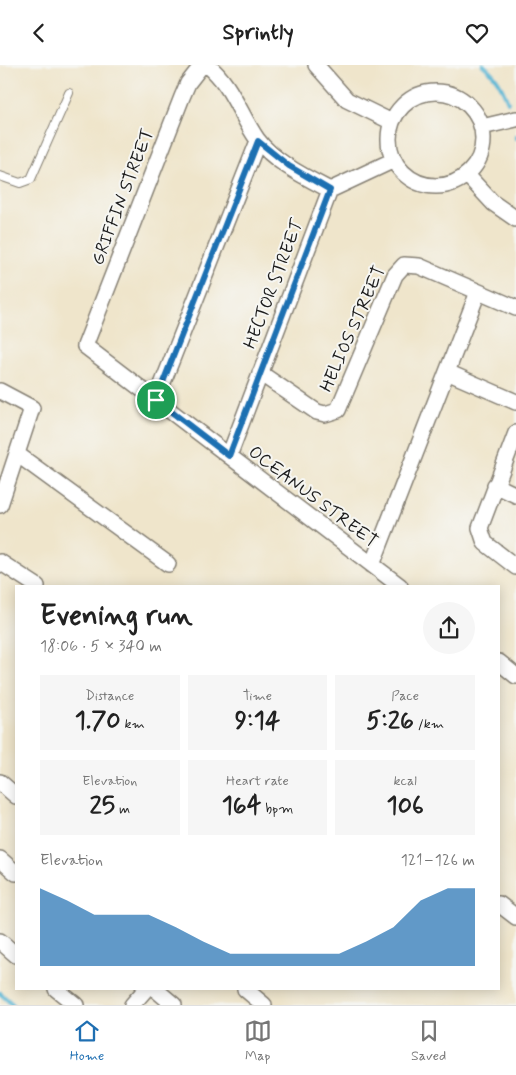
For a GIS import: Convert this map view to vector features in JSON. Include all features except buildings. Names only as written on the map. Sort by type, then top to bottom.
[{"type":"street","name":"GRIFFIN STREET","points":[[85,347],[182,97],[188,83],[202,65]]},
{"type":"street","points":[[207,65],[222,79],[241,115],[258,141],[289,166],[330,190],[394,160]]},
{"type":"street","points":[[316,65],[347,100],[392,122]]},
{"type":"street","points":[[439,92],[449,93],[466,103],[479,118],[482,127],[483,148],[475,167],[467,175],[451,184],[432,186],[422,184],[406,175],[394,160],[389,141],[392,122],[403,106],[420,95],[439,92]]},
{"type":"street","points":[[482,127],[516,119]]},
{"type":"street","points":[[156,400],[258,141]]},
{"type":"street","points":[[467,175],[492,203],[516,219]]},
{"type":"street","name":"HECTOR STREET","points":[[229,456],[330,190]]},
{"type":"street","name":"HELIOS STREET","points":[[260,373],[318,412],[333,413],[342,404],[398,269],[404,265],[418,266],[516,308]]},
{"type":"street","points":[[372,565],[478,292]]},
{"type":"street","name":"OCEANUS STREET","points":[[85,347],[399,585]]},
{"type":"street","points":[[447,372],[516,402]]},
{"type":"street","points":[[0,391],[32,408],[0,505]]},
{"type":"street","points":[[516,433],[482,519],[480,535],[490,548],[516,567]]},
{"type":"street","points":[[17,454],[168,563]]},
{"type":"street","points":[[495,485],[516,495]]},
{"type":"street","points":[[0,562],[35,585]]},
{"type":"street","points":[[500,663],[516,675]]},
{"type":"street","points":[[0,782],[15,795]]},
{"type":"street","points":[[0,859],[15,872]]},
{"type":"street","points":[[500,905],[516,917]]},
{"type":"street","points":[[0,941],[15,954]]},
{"type":"street","points":[[57,990],[76,1005]]},
{"type":"street","points":[[132,1005],[145,990]]},
{"type":"street","points":[[156,990],[174,1005]]},
{"type":"street","points":[[246,990],[264,1005]]},
{"type":"lane","points":[[0,176],[20,183],[31,179],[69,93]]},
{"type":"waterway","points":[[483,65],[492,73],[508,102]]},
{"type":"waterway","points":[[0,993],[13,1005]]},
{"type":"route","points":[[258,141],[289,166],[330,190],[229,456],[156,400],[258,141]]}]
